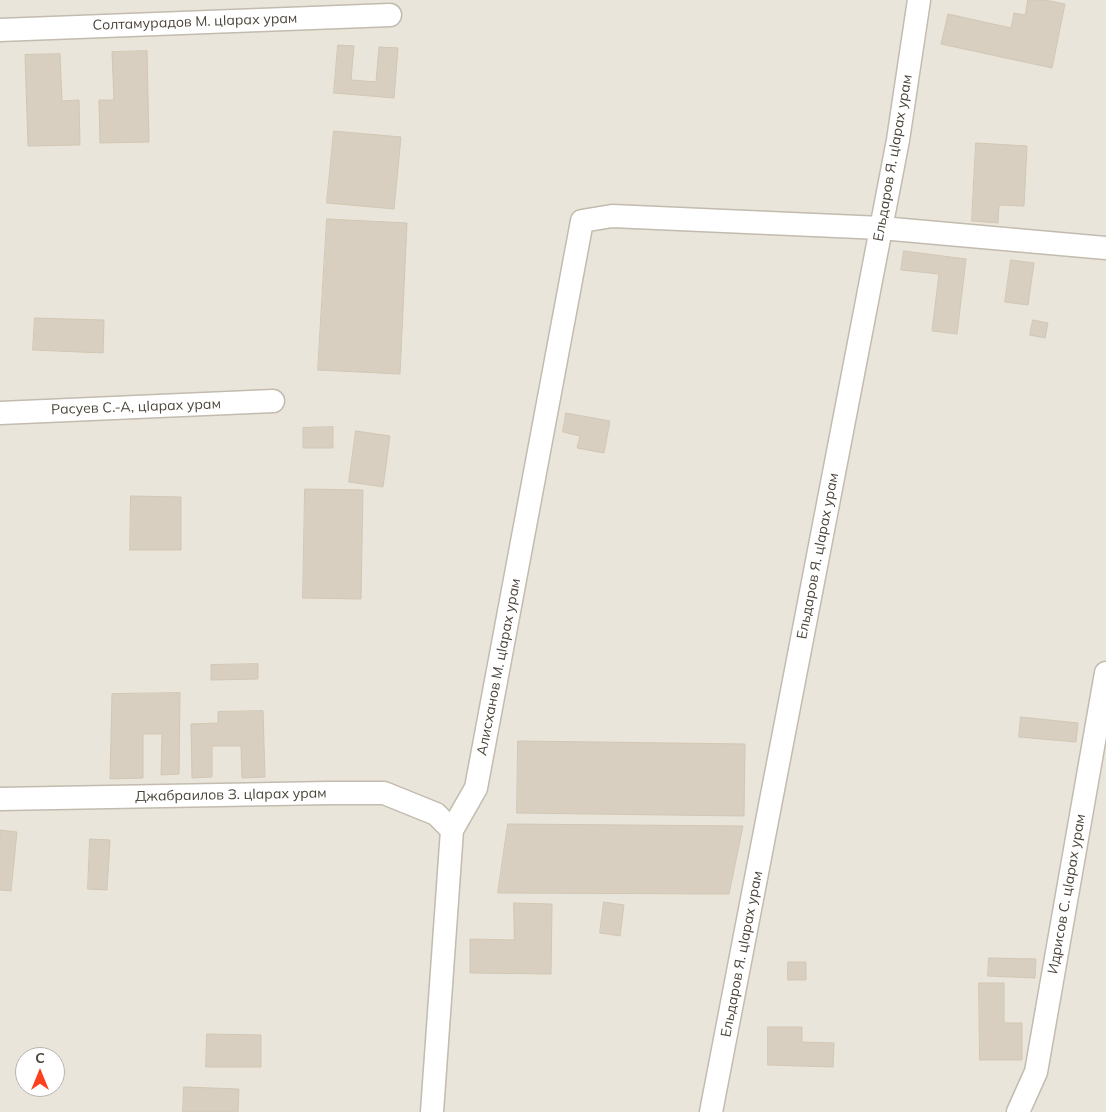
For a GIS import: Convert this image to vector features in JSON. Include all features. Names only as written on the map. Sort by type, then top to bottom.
[{"type":"street","name":"Ельдаров Я. цIарах урам","points":[[712,1112],[898,140],[919,0]]},
{"type":"street","name":"Солтамурадов М. цIарах урам","points":[[0,30],[390,14]]},
{"type":"street","name":"Алисханов М. цIарах урам","points":[[432,1112],[452,830],[476,788],[582,221],[612,216],[881,228]]},
{"type":"street","points":[[881,228],[1106,248]]},
{"type":"street","name":"Расуев С.-А, цIарах урам","points":[[0,413],[273,401]]},
{"type":"street","name":"Идрисов С. цIарах урам","points":[[1018,1112],[1036,1072],[1106,673]]},
{"type":"street","name":"Джабраилов З. цIарах урам","points":[[0,799],[384,793],[436,814],[452,830]]},
{"type":"shaded area","points":[[0,0],[1106,0],[1106,1112],[0,1112]]},
{"type":"building","points":[[1028,0],[1045,0],[1065,4],[1052,68],[941,44],[948,14],[1011,28],[1014,13],[1025,15]]},
{"type":"building","points":[[338,45],[354,46],[351,80],[376,82],[379,47],[398,48],[394,98],[334,93]]},
{"type":"building","points":[[147,51],[149,142],[100,143],[99,100],[114,100],[112,52]]},
{"type":"building","points":[[60,54],[62,101],[79,100],[80,145],[28,146],[25,55]]},
{"type":"building","points":[[334,131],[401,137],[394,209],[327,203]]},
{"type":"building","points":[[976,143],[1027,146],[1024,206],[999,205],[998,223],[972,221]]},
{"type":"building","points":[[327,219],[407,223],[400,374],[318,370]]},
{"type":"building","points":[[904,251],[966,259],[957,334],[932,331],[939,274],[901,270]]},
{"type":"building","points":[[1011,260],[1034,263],[1028,305],[1005,302]]},
{"type":"building","points":[[35,318],[104,320],[103,353],[33,350]]},
{"type":"building","points":[[1033,320],[1048,323],[1045,338],[1030,335]]},
{"type":"building","points":[[566,413],[610,421],[604,453],[577,448],[580,436],[563,432]]},
{"type":"building","points":[[333,427],[333,448],[303,448],[303,428]]},
{"type":"building","points":[[356,431],[390,436],[383,487],[349,482]]},
{"type":"building","points":[[305,489],[363,490],[361,599],[303,598]]},
{"type":"building","points":[[131,496],[181,497],[181,550],[130,550]]},
{"type":"building","points":[[258,664],[258,679],[211,680],[211,665]]},
{"type":"building","points":[[180,693],[179,774],[161,775],[162,734],[143,734],[143,778],[110,779],[112,694]]},
{"type":"building","points":[[263,711],[265,777],[242,778],[241,746],[212,746],[212,777],[192,778],[191,724],[218,723],[218,712]]},
{"type":"building","points":[[1021,717],[1078,723],[1076,742],[1019,737]]},
{"type":"building","points":[[518,741],[745,744],[744,816],[517,813]]},
{"type":"building","points":[[508,824],[743,826],[729,894],[498,893]]},
{"type":"building","points":[[0,830],[17,832],[11,891],[0,890]]},
{"type":"building","points":[[90,839],[110,840],[107,890],[88,889]]},
{"type":"building","points":[[604,902],[624,905],[620,936],[600,933]]},
{"type":"building","points":[[514,903],[552,904],[551,974],[470,973],[470,939],[514,940]]},
{"type":"building","points":[[989,958],[1036,959],[1035,978],[988,976]]},
{"type":"building","points":[[788,962],[806,962],[806,980],[788,980]]},
{"type":"building","points":[[979,983],[1004,983],[1004,1023],[1022,1023],[1022,1060],[980,1060]]},
{"type":"building","points":[[768,1027],[802,1027],[802,1042],[834,1043],[833,1067],[768,1065]]},
{"type":"building","points":[[207,1034],[261,1035],[261,1067],[206,1067]]},
{"type":"building","points":[[184,1087],[239,1089],[238,1112],[183,1112]]}]
